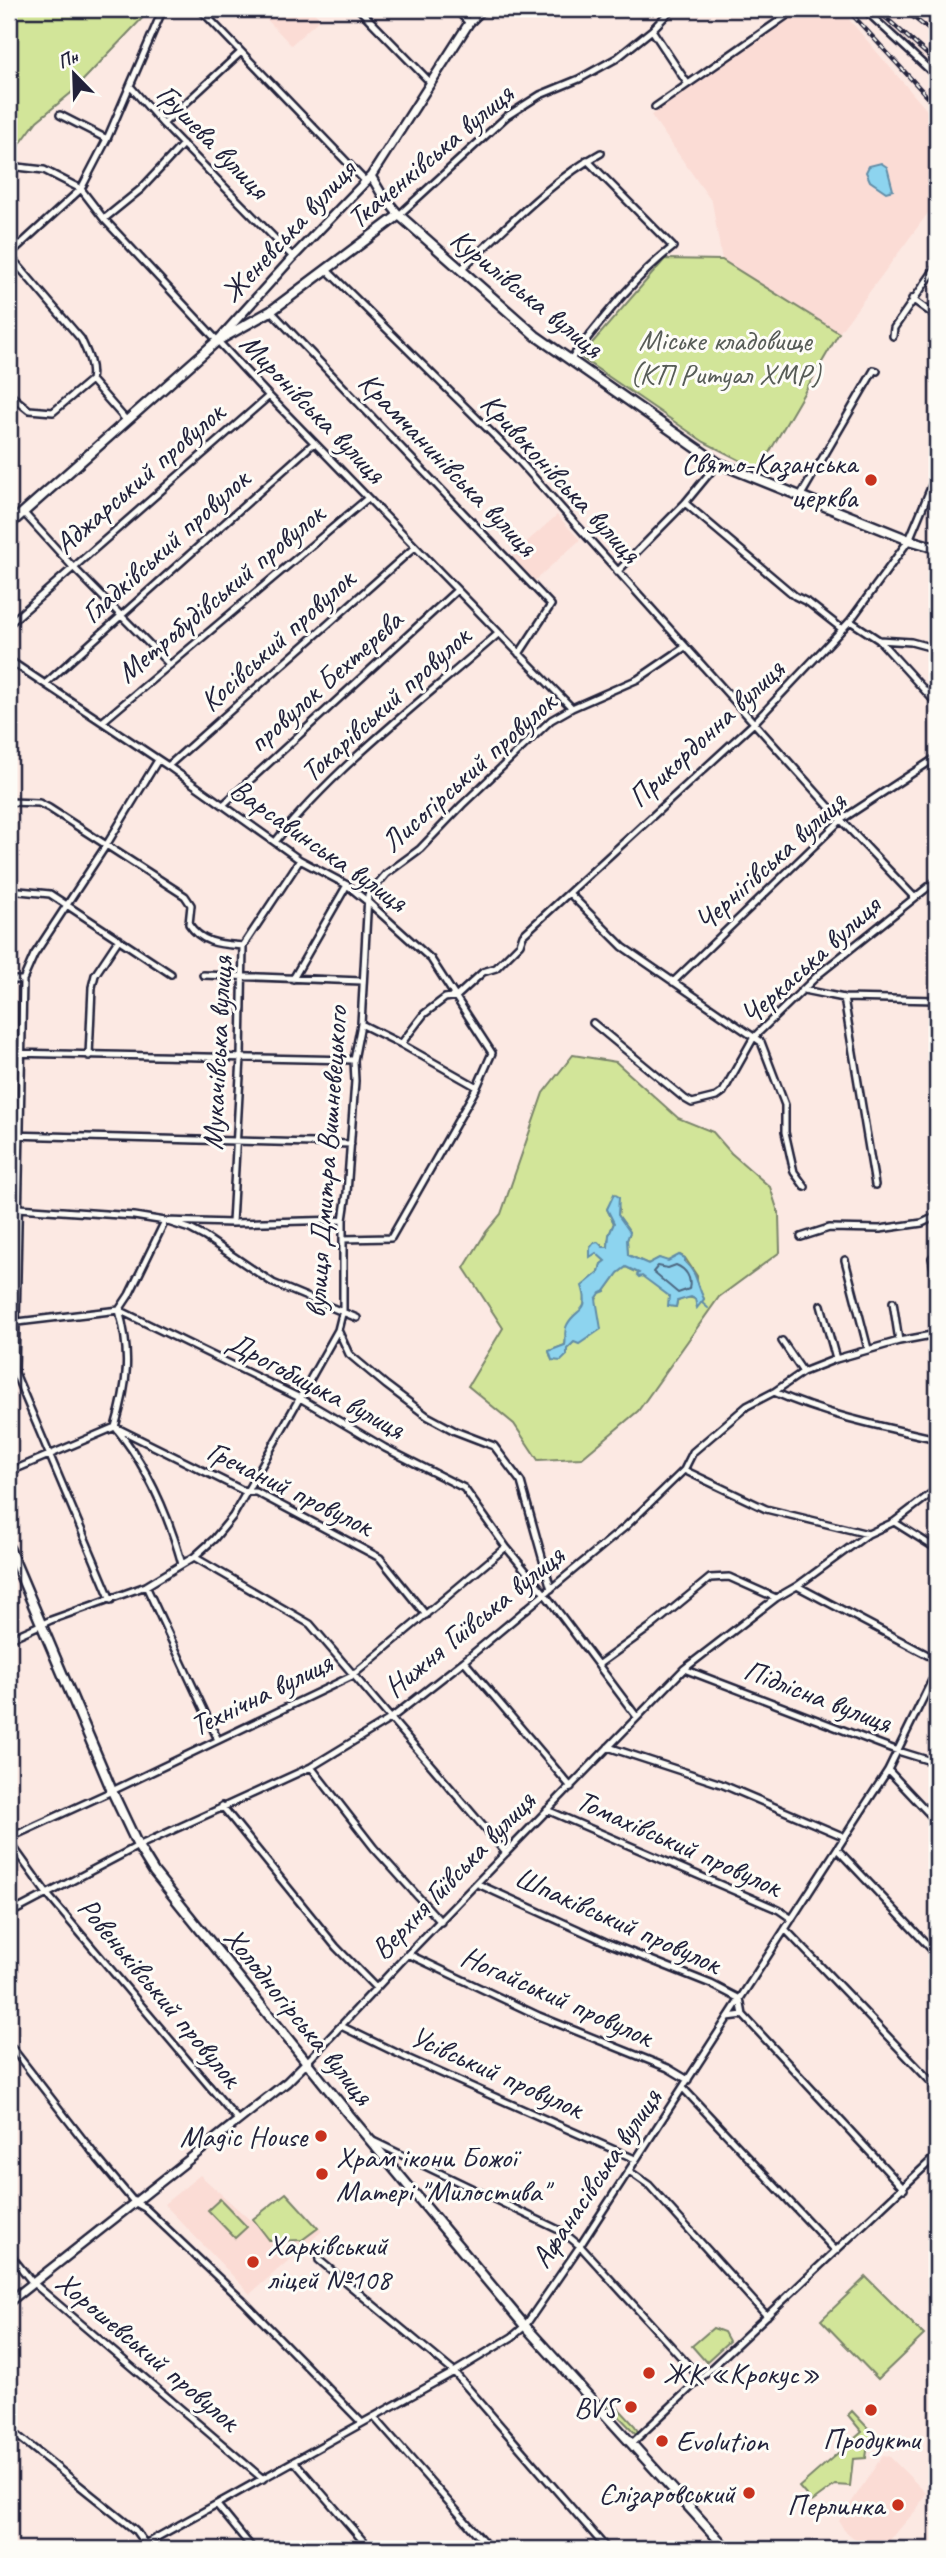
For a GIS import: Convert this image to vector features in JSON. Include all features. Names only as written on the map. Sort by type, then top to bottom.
[{"type":"main road","name":"Курилівська вулиця","points":[[399,215],[537,336],[718,463],[909,540],[937,548]]},
{"type":"main road","name":"Ткаченківська вулиця","points":[[218,341],[271,311],[328,271],[399,215]]},
{"type":"main road","name":"Женевська вулиця","points":[[9,524],[218,341]]},
{"type":"main road","name":"Холодногірська вулиця","points":[[9,1548],[112,1791],[138,1846],[155,1872],[306,2063],[525,2326],[727,2549]]},
{"type":"street","points":[[9,394],[29,410],[54,411],[91,380],[89,355],[81,339],[9,255],[81,189],[107,139],[163,9]]},
{"type":"street","points":[[200,9],[240,53],[369,179]]},
{"type":"street","points":[[359,9],[431,83]]},
{"type":"street","points":[[456,9],[469,23],[476,9]]},
{"type":"street","name":"Женевська вулиця","points":[[218,341],[293,257],[369,179],[469,23],[483,9]]},
{"type":"street","name":"Ткаченківська вулиця","points":[[399,215],[507,116],[540,95],[579,79],[617,58],[652,30],[672,9]]},
{"type":"street","points":[[655,107],[796,9]]},
{"type":"street","points":[[864,9],[937,77]]},
{"type":"street","points":[[652,30],[687,83]]},
{"type":"street","points":[[163,124],[240,53]]},
{"type":"street","name":"Грушева вулиця","points":[[130,86],[163,124],[293,257]]},
{"type":"street","points":[[60,115],[107,139]]},
{"type":"street","points":[[104,219],[141,189],[183,144]]},
{"type":"street","points":[[460,270],[535,202],[587,160],[601,153]]},
{"type":"street","points":[[570,360],[617,300],[655,261],[673,247],[587,160]]},
{"type":"street","name":"Миронівська вулиця","points":[[9,166],[44,170],[81,189],[104,219],[269,396],[572,708]]},
{"type":"street","name":"Курилівська вулиця","points":[[369,179],[399,215]]},
{"type":"street","points":[[893,336],[894,328],[912,299],[937,266]]},
{"type":"street","name":"Кривоконівська вулиця","points":[[328,271],[512,453],[841,820],[914,897]]},
{"type":"street","points":[[912,299],[937,317]]},
{"type":"street","name":"Крамчанинівська вулиця","points":[[271,311],[551,605],[519,654]]},
{"type":"street","points":[[800,497],[874,370],[877,371]]},
{"type":"street","points":[[91,380],[126,420]]},
{"type":"street","name":"Аджарський провулок","points":[[9,624],[269,396]]},
{"type":"street","name":"Гладківський провулок","points":[[46,683],[314,443]]},
{"type":"street","points":[[617,572],[685,503],[718,463]]},
{"type":"street","name":"Прикордонна вулиця","points":[[401,1044],[424,1014],[445,999],[457,996],[483,972],[496,968],[520,944],[523,935],[754,723],[850,621],[909,540],[937,473]]},
{"type":"street","name":"Метробудівський провулок","points":[[102,722],[368,498]]},
{"type":"street","points":[[685,503],[794,596],[809,603],[842,629]]},
{"type":"street","points":[[23,512],[170,665]]},
{"type":"street","name":"Косівський провулок","points":[[168,766],[415,547]]},
{"type":"street","name":"провулок Бехтерєва","points":[[223,805],[457,590]]},
{"type":"street","points":[[850,621],[879,640],[937,704]]},
{"type":"street","name":"Токарівський провулок","points":[[275,842],[296,816],[345,767],[499,634]]},
{"type":"street","points":[[879,640],[911,642],[937,649]]},
{"type":"street","name":"Лисогірський провулок","points":[[368,902],[371,889],[386,874],[420,849],[551,720],[572,708],[638,680],[685,647]]},
{"type":"street","name":"Варсавинська вулиця","points":[[9,660],[168,766],[300,860],[346,885],[368,902],[431,959],[492,1053],[477,1087],[391,1238],[343,1239]]},
{"type":"street","name":"Чернігівська вулиця","points":[[673,982],[841,820],[937,757]]},
{"type":"street","points":[[111,1600],[16,1378],[14,1352],[18,1323],[23,981],[34,955],[158,760]]},
{"type":"street","points":[[9,802],[43,804],[185,896],[191,905],[188,923],[200,937],[215,944],[243,946]]},
{"type":"street","name":"Мукачівська вулиця","points":[[233,1223],[243,946],[300,860]]},
{"type":"street","name":"Черкаська вулиця","points":[[593,1023],[692,1103],[704,1101],[723,1092],[754,1037],[819,974],[937,880]]},
{"type":"street","points":[[293,979],[346,885]]},
{"type":"street","points":[[9,890],[43,892],[66,904],[171,974]]},
{"type":"street","points":[[570,894],[622,947],[761,1042],[785,1105],[788,1149],[794,1172],[805,1186]]},
{"type":"street","name":"вулиця Дмитра Вишневецького","points":[[9,1639],[146,1586],[194,1557],[215,1539],[233,1516],[338,1329],[343,1310],[343,1220],[351,1144],[354,1060],[361,1024],[368,902]]},
{"type":"street","points":[[89,1056],[92,987],[95,975],[119,939]]},
{"type":"street","points":[[203,975],[362,981]]},
{"type":"street","points":[[9,981],[23,981]]},
{"type":"street","points":[[804,990],[844,998],[937,1000]]},
{"type":"street","points":[[844,998],[875,1185]]},
{"type":"street","points":[[361,1024],[477,1087]]},
{"type":"street","points":[[9,1054],[354,1060]]},
{"type":"street","points":[[9,1135],[351,1144]]},
{"type":"street","points":[[18,1208],[134,1216],[165,1221],[233,1223],[343,1220]]},
{"type":"street","points":[[801,1237],[829,1228],[880,1229],[922,1223],[937,1216]]},
{"type":"street","points":[[115,1427],[127,1373],[126,1337],[119,1310],[165,1221]]},
{"type":"street","points":[[165,1221],[205,1237],[273,1283],[357,1318]]},
{"type":"street","points":[[932,1258],[937,1284]]},
{"type":"street","points":[[845,1260],[868,1349]]},
{"type":"street","points":[[894,1303],[899,1341]]},
{"type":"street","points":[[821,1305],[836,1359]]},
{"type":"street","points":[[9,1322],[119,1310]]},
{"type":"street","name":"Дрогобицька вулиця","points":[[119,1310],[300,1398],[385,1448],[464,1488],[637,1717]]},
{"type":"street","points":[[338,1329],[349,1353],[386,1385],[428,1416],[455,1431],[494,1446],[521,1482],[551,1589]]},
{"type":"street","name":"Нижня Гиївська вулиця","points":[[9,1914],[138,1846],[311,1767],[390,1719],[625,1527],[684,1470],[693,1452],[747,1406],[803,1372],[836,1359],[899,1341],[937,1334]]},
{"type":"street","points":[[782,1341],[803,1372]]},
{"type":"street","points":[[774,1392],[795,1401],[867,1422],[937,1439]]},
{"type":"street","points":[[9,1472],[115,1427]]},
{"type":"street","points":[[115,1427],[148,1474],[177,1546],[181,1564]]},
{"type":"street","name":"Гречаний провулок","points":[[115,1427],[246,1492],[256,1492],[380,1558],[426,1615]]},
{"type":"street","points":[[684,1470],[766,1509],[869,1534]]},
{"type":"street","name":"Верхня Гиївська вулиця","points":[[9,2301],[288,2082],[684,1669],[776,1598],[869,1534],[894,1522],[937,1489]]},
{"type":"street","points":[[894,1522],[937,1549]]},
{"type":"street","name":"Технічна вулиця","points":[[9,1839],[352,1676],[506,1547]]},
{"type":"street","points":[[194,1557],[310,1624],[506,1853]]},
{"type":"street","points":[[598,1664],[653,1625],[710,1578],[729,1577],[776,1598]]},
{"type":"street","points":[[146,1586],[218,1740]]},
{"type":"street","points":[[797,1586],[937,1660]]},
{"type":"street","points":[[464,1661],[571,1787]]},
{"type":"street","name":"Підлісна вулиця","points":[[684,1669],[898,1751],[937,1762]]},
{"type":"street","name":"Афанасівська вулиця","points":[[136,2549],[454,2372],[512,2337],[525,2326],[629,2171],[888,1770],[937,1670]]},
{"type":"street","points":[[608,1747],[721,1784],[845,1837]]},
{"type":"street","points":[[311,1767],[374,1848],[441,1922]]},
{"type":"street","points":[[888,1770],[937,1822]]},
{"type":"street","points":[[222,1806],[328,1937],[376,1988]]},
{"type":"street","name":"Томахівський провулок","points":[[547,1810],[779,1910],[792,1919]]},
{"type":"street","name":"Ровеньківський провулок","points":[[9,1839],[47,1894],[238,2120]]},
{"type":"street","points":[[837,1849],[937,1955]]},
{"type":"street","name":"Шпаківський провулок","points":[[478,1884],[740,1999]]},
{"type":"street","points":[[785,1929],[937,2088]]},
{"type":"street","name":"Ногайський провулок","points":[[408,1954],[539,2016],[668,2068],[688,2080]]},
{"type":"street","points":[[740,1999],[743,2015],[904,2189]]},
{"type":"street","points":[[728,2017],[743,2015]]},
{"type":"street","name":"Усівський провулок","points":[[341,2026],[635,2159]]},
{"type":"street","points":[[9,2044],[98,2160],[134,2202],[145,2208],[244,2302],[362,2423]]},
{"type":"street","points":[[683,2088],[836,2251]]},
{"type":"street","points":[[368,2138],[563,2232],[580,2246],[701,2379]]},
{"type":"street","points":[[631,2444],[937,2155]]},
{"type":"street","points":[[629,2171],[649,2185],[767,2316]]},
{"type":"street","name":"Хорошевський провулок","points":[[9,2252],[33,2283],[263,2479]]},
{"type":"street","points":[[319,2260],[454,2372],[607,2549]]},
{"type":"street","points":[[374,2417],[490,2549]]},
{"type":"street","points":[[9,2429],[135,2530],[145,2544]]},
{"type":"street","points":[[294,2462],[370,2549]]},
{"type":"street","points":[[217,2505],[253,2549]]},
{"type":"shaded area","points":[[257,9],[311,9],[320,19],[291,45]]},
{"type":"shaded area","points":[[803,9],[840,9],[937,122],[937,201],[839,333],[722,260],[712,202],[651,115]]},
{"type":"shaded area","points":[[557,515],[580,540],[534,581],[511,556]]},
{"type":"shaded area","name":"Харківський ліцей №108","points":[[200,2175],[250,2220],[286,2192],[322,2231],[250,2294],[164,2204]]},
{"type":"shaded area","points":[[883,2455],[889,2456],[926,2493],[917,2509],[882,2549],[867,2549],[844,2530],[839,2521]]},
{"type":"green space","points":[[9,9],[151,9],[71,93],[37,121],[14,152],[9,151]]},
{"type":"green space","name":"Міське кладовище (КП Ритуал ХМР)","points":[[665,259],[722,260],[839,333],[759,470],[704,442],[580,357]]},
{"type":"green space","points":[[573,1055],[616,1062],[678,1118],[713,1132],[731,1153],[770,1187],[779,1215],[780,1252],[719,1297],[638,1411],[582,1458],[538,1460],[514,1424],[468,1386],[503,1328],[464,1268],[486,1232],[501,1214],[543,1093]],"holes":[[[615,1195],[618,1215],[630,1232],[627,1240],[628,1255],[648,1264],[659,1258],[668,1262],[680,1255],[697,1276],[697,1286],[704,1299],[702,1302],[686,1298],[677,1302],[676,1307],[669,1306],[669,1296],[664,1291],[649,1279],[626,1267],[605,1291],[600,1292],[574,1342],[552,1360],[549,1351],[565,1345],[567,1333],[584,1307],[586,1285],[599,1272],[605,1261],[596,1252],[593,1255],[602,1245],[603,1248],[608,1248],[614,1223],[607,1209]]]},
{"type":"green space","points":[[286,2193],[318,2228],[302,2240],[270,2241],[253,2219]]},
{"type":"green space","points":[[220,2199],[247,2227],[235,2238],[208,2210]]},
{"type":"green space","points":[[866,2277],[924,2335],[878,2379],[821,2320]]},
{"type":"green space","points":[[713,2328],[724,2332],[729,2341],[706,2362],[692,2346]]},
{"type":"green space","points":[[608,2397],[635,2426],[637,2435],[604,2401],[604,2398]]},
{"type":"green space","points":[[852,2411],[880,2441],[868,2444],[866,2458],[853,2459],[850,2486],[835,2485],[812,2502],[799,2487],[862,2432],[848,2415]]},
{"type":"water","points":[[881,163],[887,167],[893,190],[886,192],[870,181],[866,172],[869,166]]},
{"type":"water","points":[[614,1194],[619,1197],[618,1215],[630,1232],[627,1240],[628,1255],[648,1264],[659,1258],[668,1261],[679,1255],[685,1258],[704,1299],[697,1308],[695,1299],[691,1297],[677,1301],[676,1307],[668,1306],[669,1296],[642,1276],[639,1277],[639,1273],[626,1267],[596,1299],[601,1329],[579,1344],[574,1342],[561,1361],[552,1360],[549,1351],[565,1345],[567,1325],[584,1306],[582,1286],[599,1272],[605,1261],[596,1253],[590,1257],[590,1248],[598,1242],[603,1247],[608,1247],[614,1223],[607,1209]]},
{"type":"waterway","points":[[701,1302],[708,1308]]},
{"type":"railway","points":[[847,9],[937,107]]},
{"type":"railway","points":[[876,9],[937,63]]},
{"type":"railway","points":[[903,9],[937,36]]},
{"type":"place","name":"Свято-Казанська церква","points":[[871,480]]},
{"type":"place","name":"Magic House","points":[[321,2136]]},
{"type":"place","name":"Храм ікони Божої Матері \"Милостива\"","points":[[322,2174]]},
{"type":"place","name":"Харківський ліцей №108","points":[[253,2262]]},
{"type":"place","name":"ЖК «Крокус»","points":[[649,2373]]},
{"type":"place","name":"BVS","points":[[631,2407]]},
{"type":"place","name":"Продукти","points":[[871,2410]]},
{"type":"place","name":"Evolution","points":[[662,2441]]},
{"type":"place","name":"Єлізаровський","points":[[749,2493]]},
{"type":"place","name":"Перлинка","points":[[898,2505]]}]
